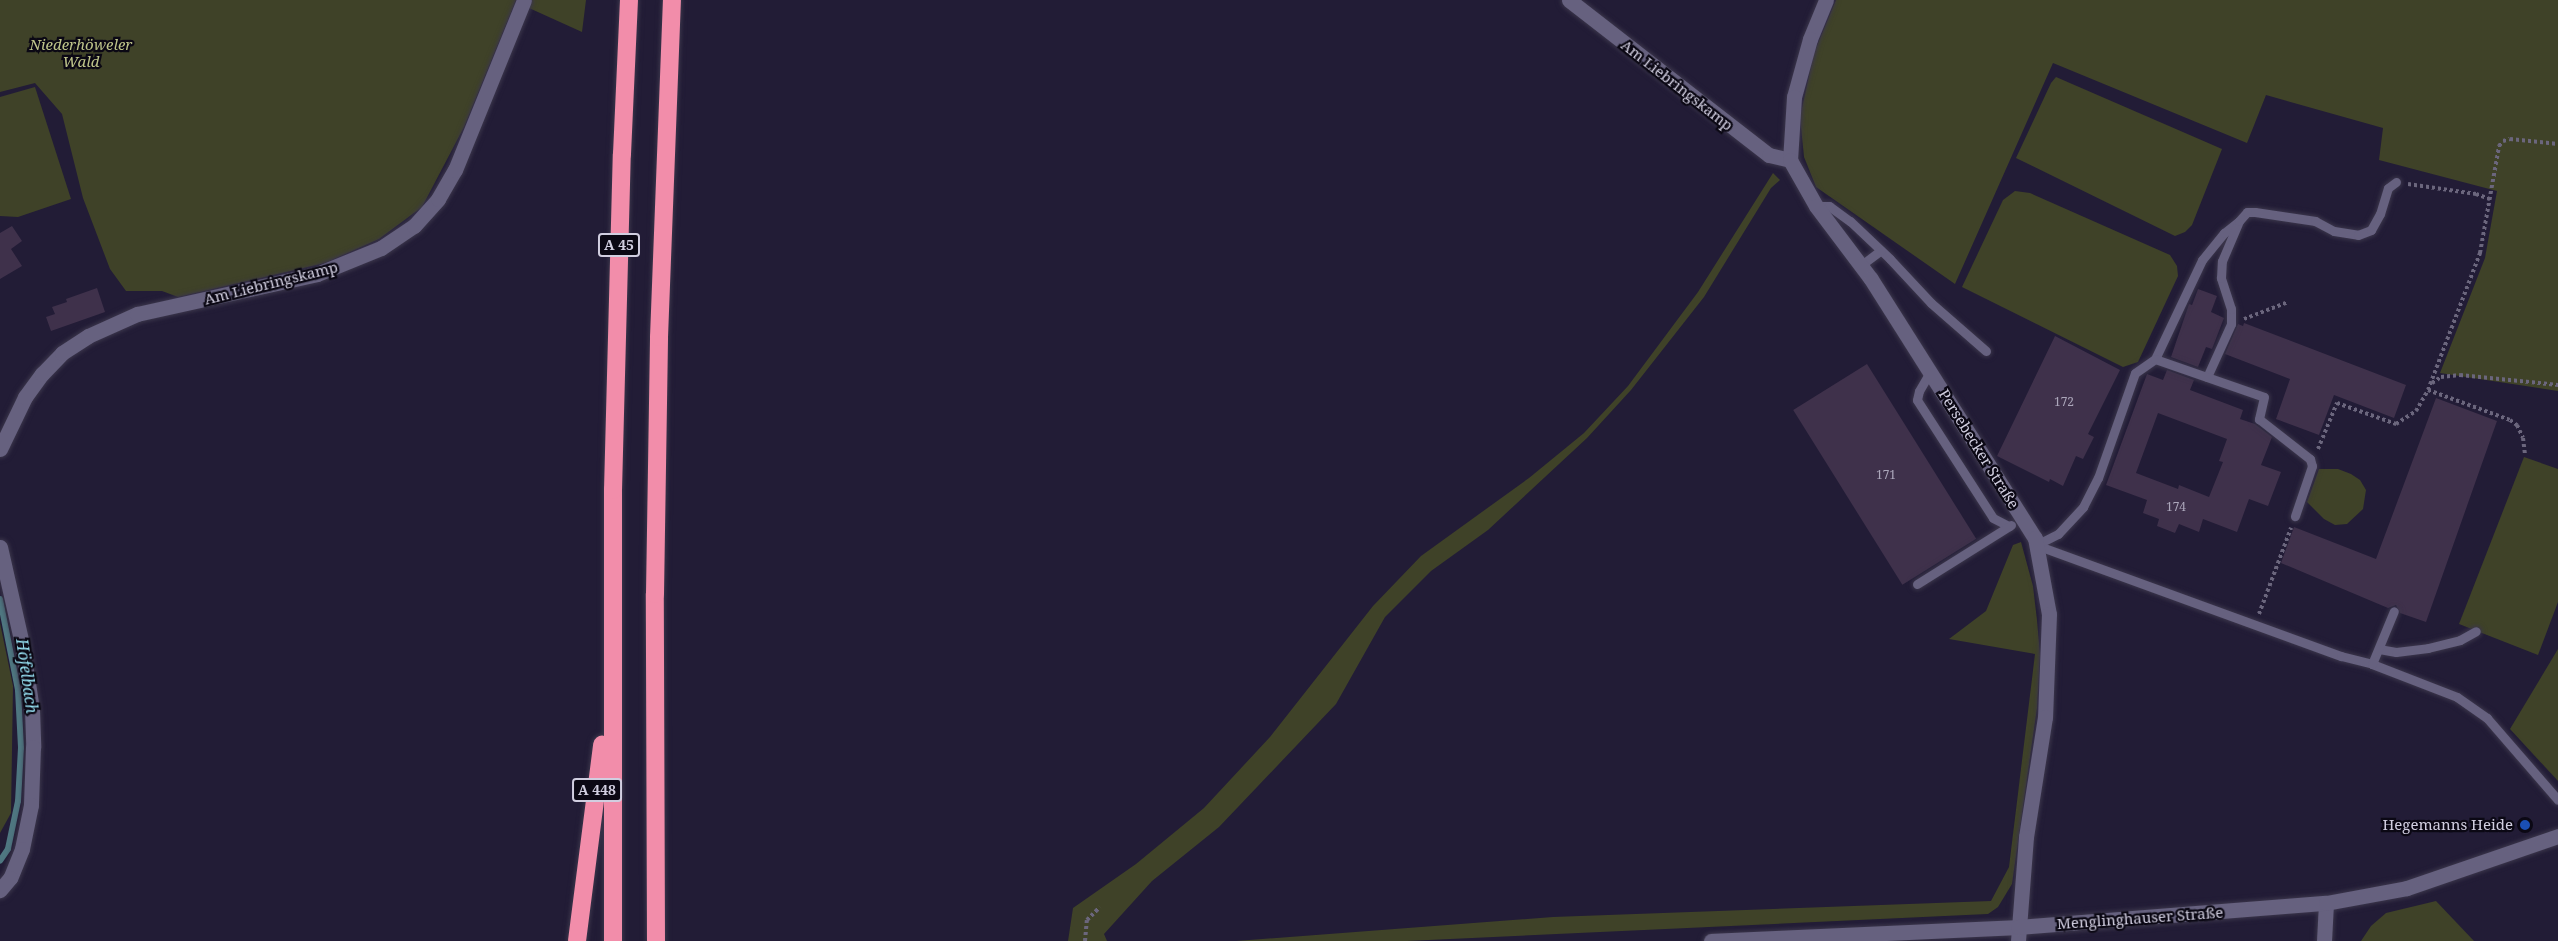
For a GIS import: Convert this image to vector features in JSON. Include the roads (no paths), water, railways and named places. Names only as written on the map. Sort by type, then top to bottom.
[{"type":"highway","name":"A 45","points":[[613,941],[611,639],[618,267],[629,0]]},
{"type":"highway","name":"A 45","points":[[656,941],[655,606],[659,348],[663,186],[672,0]]},
{"type":"highway","name":"A 448","points":[[577,941],[588,864],[611,639]]},
{"type":"street","name":"Am Liebringskamp","points":[[0,449],[25,398],[42,374],[62,353],[88,336],[137,314],[317,274],[373,252],[414,226],[438,199],[455,170],[524,0]]},
{"type":"street","name":"Am Liebringskamp","points":[[1569,0],[1769,155],[1790,160]]},
{"type":"street","points":[[1790,160],[1794,98],[1810,39],[1826,0]]},
{"type":"street","name":"Persebecker Straße","points":[[1790,160],[1816,206],[1860,266],[1930,372],[2016,522],[2036,545],[2049,614],[2045,717],[2026,837],[2018,934]]},
{"type":"street","points":[[0,547],[22,644],[32,709],[33,747],[31,805],[22,849],[10,878],[0,890]]},
{"type":"street","name":"Menglinghauser Straße","points":[[1711,941],[2018,934],[2326,903],[2407,888],[2558,836]]},
{"type":"street","points":[[2324,941],[2326,903]]},
{"type":"lane","points":[[2036,545],[2058,534],[2083,507],[2098,478],[2135,373],[2155,359],[2202,260],[2224,233],[2247,212],[2255,212],[2315,221],[2334,231],[2358,235],[2371,230],[2380,214],[2388,188],[2396,182]]},
{"type":"lane","points":[[1816,206],[1828,206],[1850,221],[1931,303],[1986,351]]},
{"type":"lane","points":[[2207,377],[2231,324],[2231,309],[2221,278],[2223,261],[2239,221]]},
{"type":"lane","points":[[1860,266],[1881,250]]},
{"type":"lane","points":[[2155,359],[2265,397],[2259,419],[2310,459],[2312,466],[2295,516]]},
{"type":"lane","points":[[1930,372],[1919,391],[1917,400],[1993,518],[2016,522]]},
{"type":"lane","points":[[1917,584],[2016,522]]},
{"type":"lane","points":[[2036,545],[2255,626],[2341,656],[2372,664],[2457,698],[2487,718],[2558,800]]},
{"type":"lane","points":[[2372,664],[2394,611]]},
{"type":"lane","points":[[2379,649],[2396,652],[2428,648],[2460,640],[2476,631]]},
{"type":"lane","points":[[582,941],[588,864]]},
{"type":"waterway","name":"Höfelbach","points":[[0,599],[18,690],[21,748],[18,801],[8,849],[0,861]]},
{"type":"place","name":"Hegemanns Heide","points":[[2525,825]]},
{"type":"park label","name":"Niederhöweler Wald","points":[[81,52]]}]
